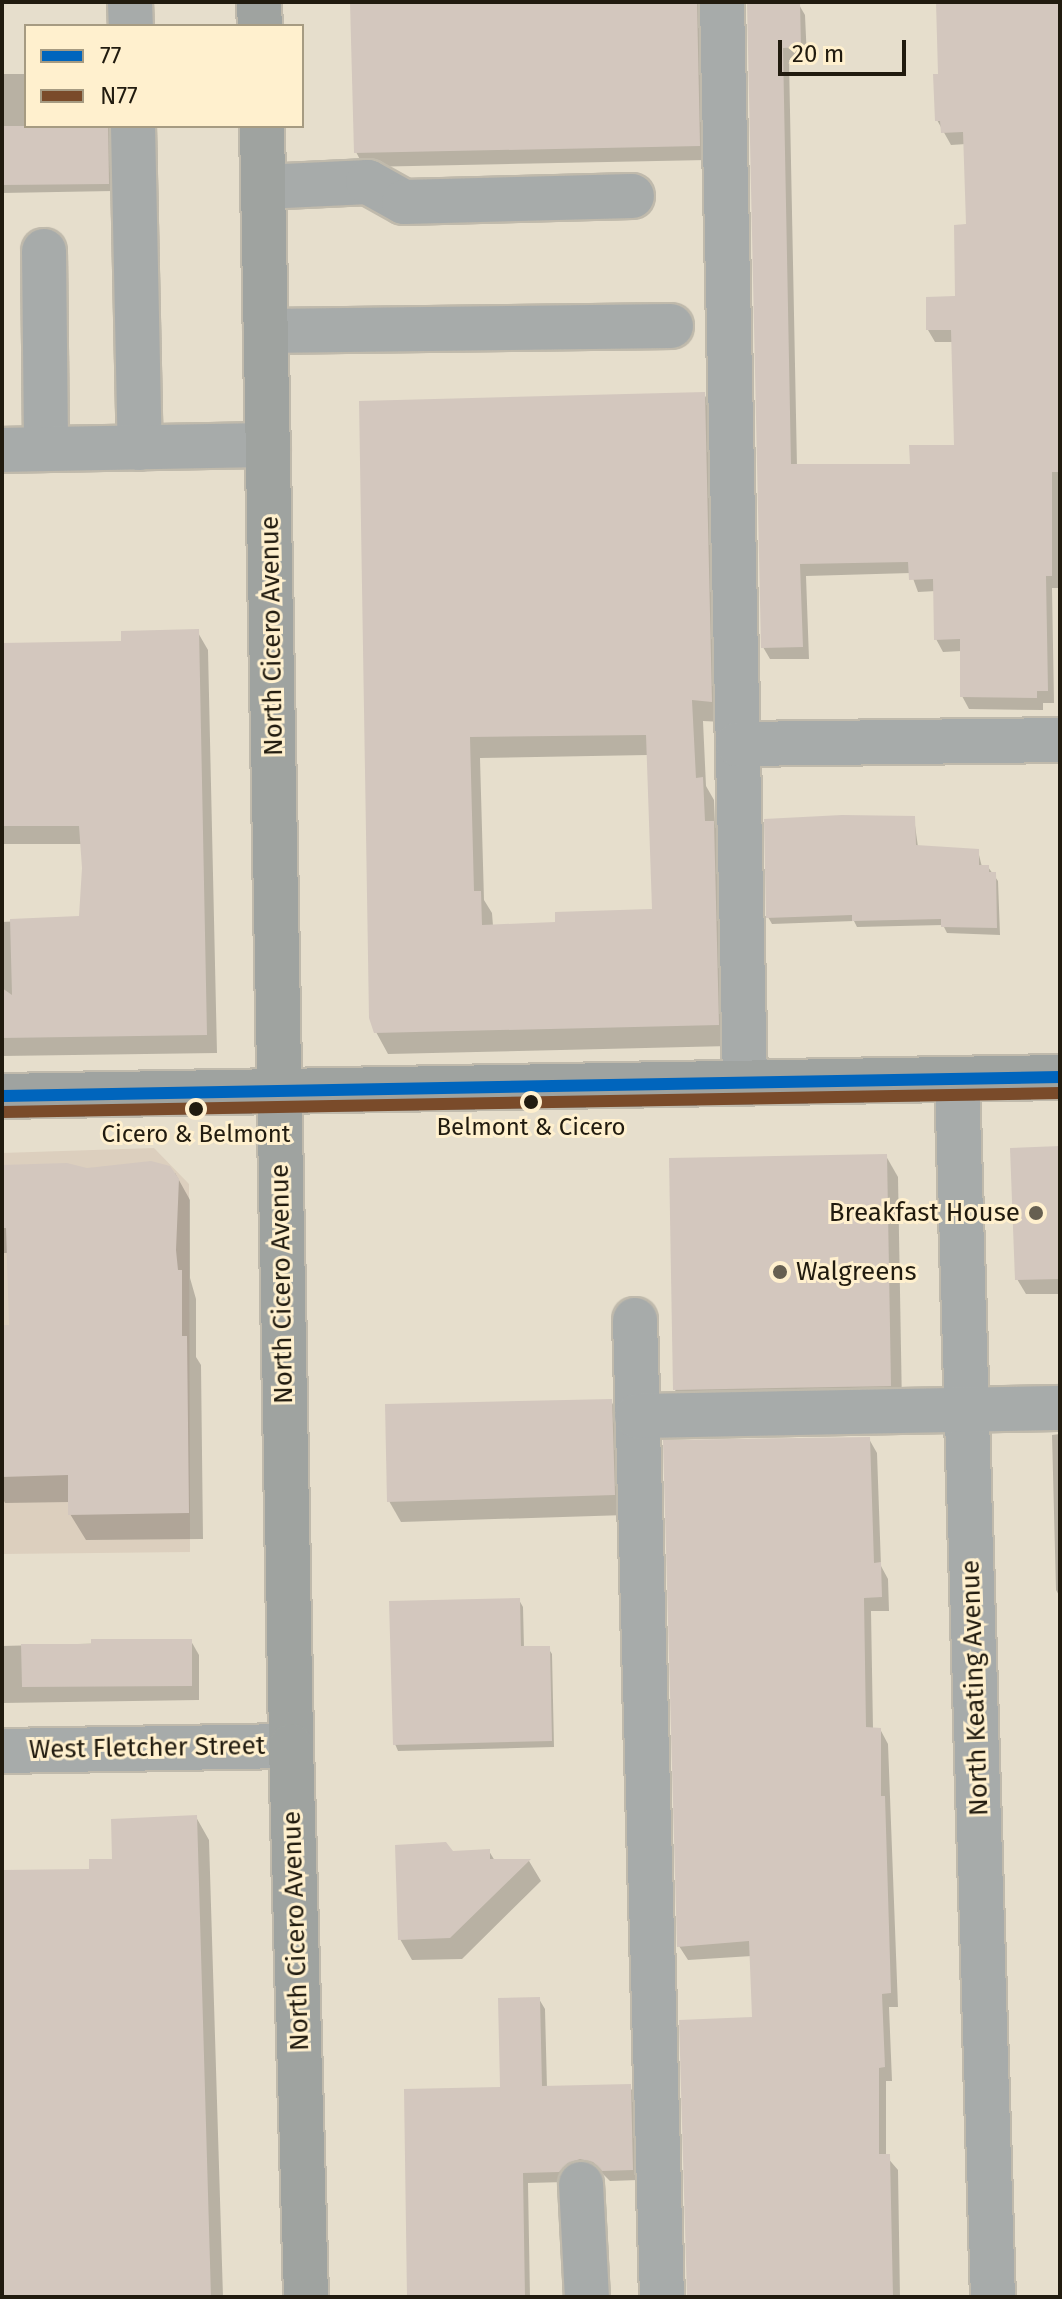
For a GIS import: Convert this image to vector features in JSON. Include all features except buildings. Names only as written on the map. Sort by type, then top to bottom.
[{"type":"main road","points":[[259,2],[260,24]]},
{"type":"main road","name":"North Cicero Avenue","points":[[262,128],[291,1746],[306,2297]]},
{"type":"main road","points":[[2,1096],[1060,1077]]},
{"type":"street","points":[[130,2],[131,24]]},
{"type":"street","points":[[722,2],[745,1083]]},
{"type":"street","points":[[133,128],[140,448]]},
{"type":"street","points":[[263,187],[368,182],[404,202],[632,196]]},
{"type":"street","points":[[44,251],[46,449]]},
{"type":"street","points":[[266,331],[671,326]]},
{"type":"street","points":[[2,450],[268,445]]},
{"type":"street","points":[[738,744],[1060,740]]},
{"type":"street","name":"North Keating Avenue","points":[[957,1079],[993,2297]]},
{"type":"street","points":[[635,1320],[662,2297]]},
{"type":"street","points":[[637,1416],[1060,1408]]},
{"type":"street","name":"West Fletcher Street","points":[[2,1751],[291,1746]]},
{"type":"street","points":[[581,2184],[587,2297]]},
{"type":"shaded area","points":[[154,1148],[189,1184],[190,1552],[2,1554],[2,1153]]},
{"type":"transit line","name":"77","points":[[2,1096],[1060,1077]]},
{"type":"transit line","name":"N77","points":[[2,1112],[1060,1093]]},
{"type":"place","name":"Belmont & Cicero","points":[[531,1102]]},
{"type":"place","name":"Cicero & Belmont","points":[[196,1109]]},
{"type":"place","name":"Breakfast House","points":[[1036,1213]]},
{"type":"place","name":"Walgreens","points":[[780,1272]]}]
